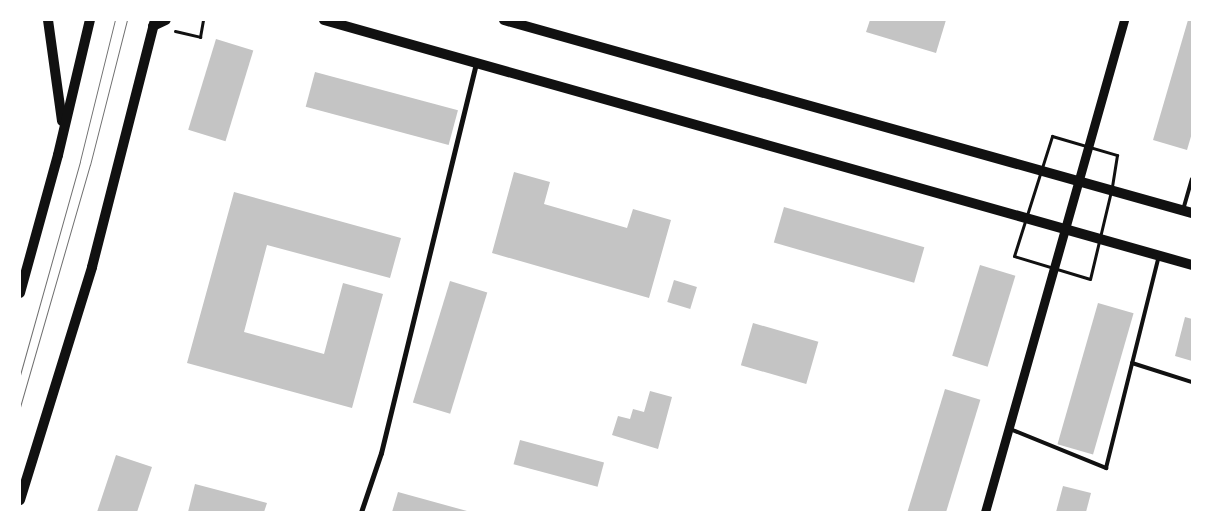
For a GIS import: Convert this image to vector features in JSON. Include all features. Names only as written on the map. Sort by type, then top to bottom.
[{"type":"main road","points":[[48,20],[62,127]]},
{"type":"main road","points":[[20,293],[58,155],[62,127],[90,20]]},
{"type":"main road","points":[[324,20],[1192,265]]},
{"type":"main road","points":[[504,20],[1187,211]]},
{"type":"main road","points":[[20,500],[92,267],[154,23],[168,25]]},
{"type":"street","points":[[985,512],[1010,430],[1124,20]]},
{"type":"street","points":[[361,512],[381,454],[476,63]]},
{"type":"lane","points":[[1187,211],[1192,179]]},
{"type":"lane","points":[[1010,430],[1106,468],[1159,256]]},
{"type":"lane","points":[[1132,363],[1192,382]]},
{"type":"path","points":[[168,25],[200,37],[203,20]]},
{"type":"building","points":[[870,20],[946,20],[936,53],[866,32]]},
{"type":"building","points":[[1188,20],[1192,20],[1192,133],[1187,150],[1153,140]]},
{"type":"building","points":[[216,39],[253,50],[226,141],[188,130]]},
{"type":"building","points":[[315,72],[458,110],[449,145],[306,107]]},
{"type":"building","points":[[514,172],[550,182],[544,204],[627,228],[633,209],[671,220],[649,298],[492,253]]},
{"type":"building","points":[[234,192],[401,238],[390,278],[267,245],[244,332],[324,354],[343,283],[383,294],[352,408],[187,363]]},
{"type":"building","points":[[784,207],[924,247],[914,283],[774,243]]},
{"type":"building","points":[[980,265],[1015,276],[988,367],[952,356]]},
{"type":"building","points":[[674,280],[697,287],[690,309],[667,302]]},
{"type":"building","points":[[450,281],[487,292],[450,414],[413,402]]},
{"type":"building","points":[[1098,303],[1134,313],[1093,455],[1057,444]]},
{"type":"building","points":[[1185,317],[1192,319],[1192,361],[1175,356]]},
{"type":"building","points":[[753,323],[818,342],[806,384],[741,365]]},
{"type":"building","points":[[945,389],[980,400],[946,512],[907,512]]},
{"type":"building","points":[[650,391],[672,397],[658,449],[612,435],[618,416],[630,419],[633,409],[644,412]]},
{"type":"building","points":[[520,440],[604,463],[598,487],[514,464]]},
{"type":"building","points":[[116,455],[152,467],[137,512],[97,512]]},
{"type":"building","points":[[195,484],[267,503],[264,512],[188,512]]},
{"type":"building","points":[[1063,486],[1091,493],[1086,512],[1056,512]]},
{"type":"building","points":[[398,492],[467,511],[467,512],[392,512]]},
{"type":"tram line","points":[[20,375],[80,161],[115,20]]},
{"type":"tram line","points":[[20,407],[90,165],[127,20]]}]
